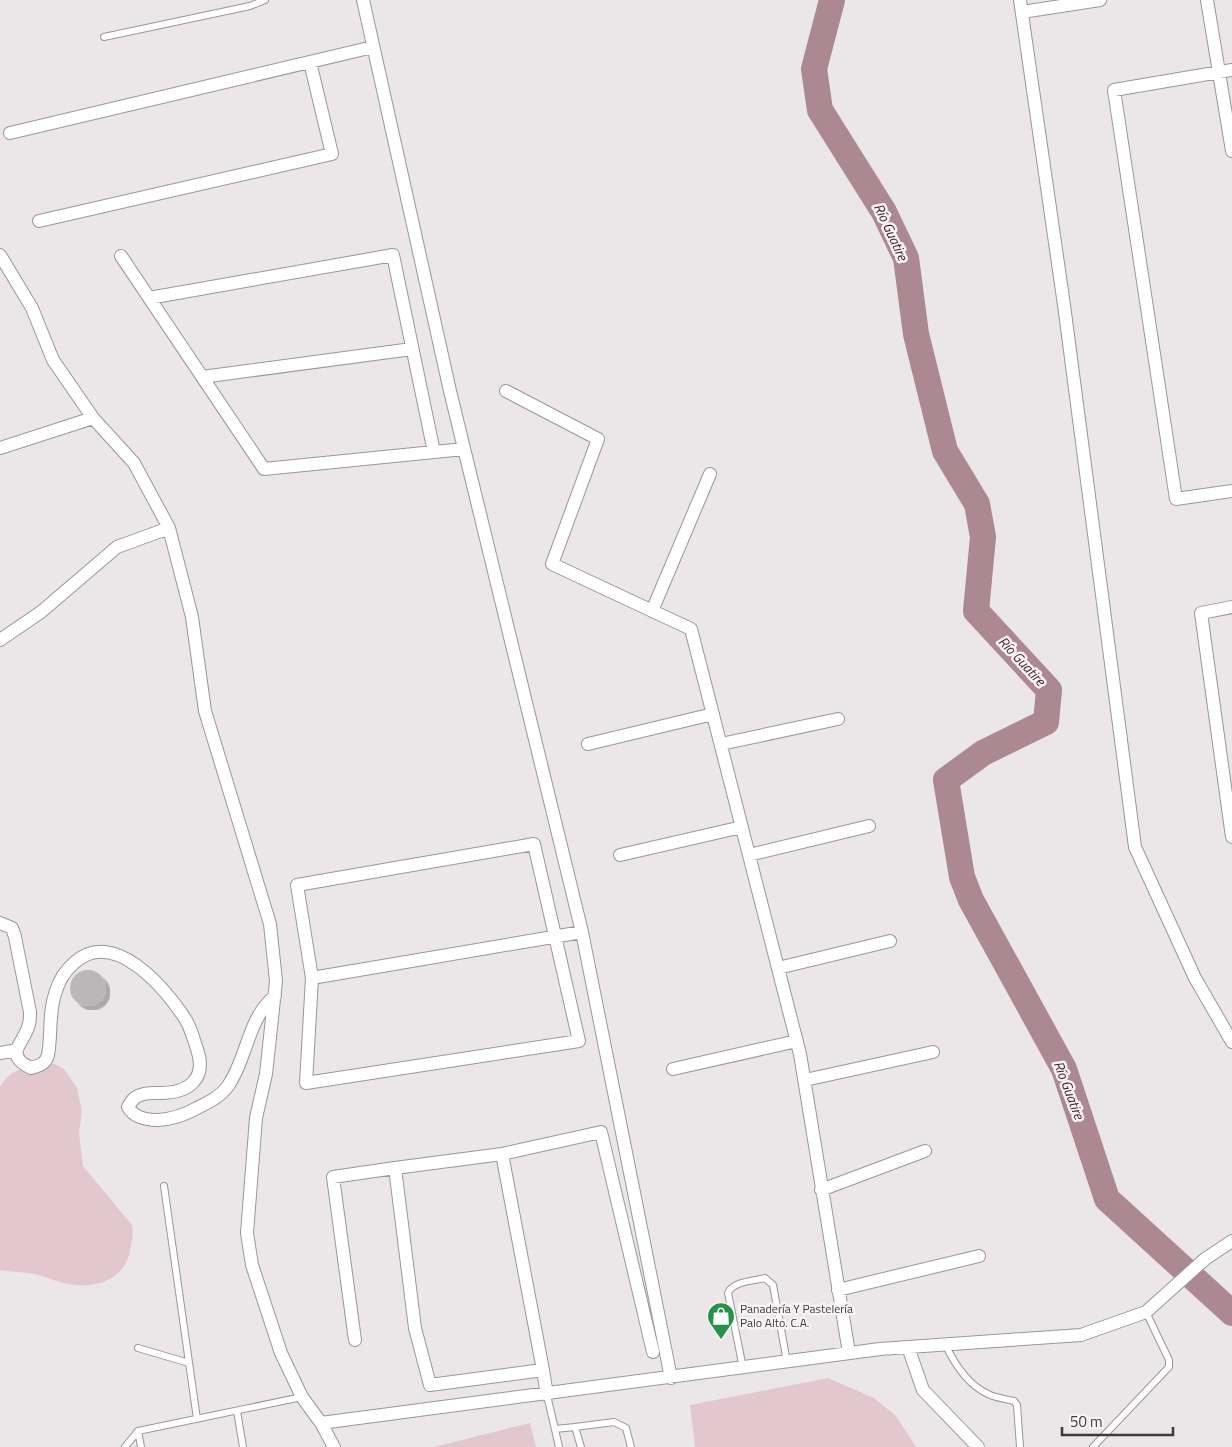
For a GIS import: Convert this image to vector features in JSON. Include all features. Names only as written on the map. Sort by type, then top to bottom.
[{"type":"street","points":[[363,0],[464,449],[582,932],[671,1378]]},
{"type":"street","points":[[1100,0],[1021,6],[1064,305],[1135,847],[1195,978],[1232,1042]]},
{"type":"street","points":[[1207,0],[1232,151]]},
{"type":"street","points":[[10,133],[373,47]]},
{"type":"street","points":[[39,221],[332,154],[310,62]]},
{"type":"street","points":[[1232,70],[1114,90],[1176,499],[1232,491]]},
{"type":"street","points":[[0,255],[32,308],[54,360],[93,418],[134,463],[169,528],[192,617],[206,711],[270,924],[276,981],[266,1074],[256,1118],[247,1233],[252,1265],[281,1353],[302,1397],[322,1423],[334,1447]]},
{"type":"street","points":[[150,298],[393,255],[434,452]]},
{"type":"street","points":[[121,256],[264,469],[464,449]]},
{"type":"street","points":[[202,377],[412,349]]},
{"type":"street","points":[[506,391],[598,439],[552,564],[691,629],[797,1041],[849,1353]]},
{"type":"street","points":[[0,448],[93,418]]},
{"type":"street","points":[[652,611],[710,474]]},
{"type":"street","points":[[0,640],[41,612],[117,547],[169,528]]},
{"type":"street","points":[[1232,608],[1201,613],[1232,837]]},
{"type":"street","points":[[588,744],[713,714]]},
{"type":"street","points":[[721,744],[838,720]]},
{"type":"street","points":[[749,854],[869,826]]},
{"type":"street","points":[[620,855],[742,827]]},
{"type":"street","points":[[534,844],[579,1041],[306,1083],[312,978],[297,885],[534,844]]},
{"type":"street","points":[[0,923],[12,928],[15,937],[30,1012],[29,1025],[17,1050],[19,1060],[31,1068],[44,1062],[48,1056],[52,1005],[64,974],[85,954],[98,950],[116,954],[151,978],[177,1007],[188,1023],[200,1058],[201,1067],[196,1082],[172,1092],[139,1095],[128,1107],[130,1112],[140,1118],[169,1119],[214,1100],[228,1086],[244,1049],[248,1034],[265,1004],[275,996]]},
{"type":"street","points":[[312,978],[582,932]]},
{"type":"street","points":[[778,968],[890,941]]},
{"type":"street","points":[[673,1069],[797,1041]]},
{"type":"street","points":[[0,1052],[17,1050]]},
{"type":"street","points":[[805,1080],[933,1052]]},
{"type":"street","points":[[355,1340],[333,1177],[502,1154],[601,1132],[653,1352]]},
{"type":"street","points":[[821,1190],[925,1151]]},
{"type":"street","points":[[502,1154],[547,1394]]},
{"type":"street","points":[[395,1168],[415,1328],[430,1385],[543,1370]]},
{"type":"street","points":[[322,1423],[849,1353],[945,1344],[1081,1335],[1146,1312],[1205,1259],[1232,1241]]},
{"type":"street","points":[[838,1290],[980,1256]]},
{"type":"street","points":[[908,1347],[923,1390],[978,1447]]},
{"type":"lane","points":[[104,37],[250,6],[265,0]]},
{"type":"lane","points":[[164,1186],[197,1419]]},
{"type":"lane","points":[[743,1368],[728,1293],[732,1286],[765,1278],[773,1285],[787,1362]]},
{"type":"lane","points":[[1093,1447],[1169,1367],[1169,1360],[1146,1312]]},
{"type":"lane","points":[[945,1344],[953,1361],[976,1387],[988,1394],[1014,1401],[1017,1405],[1020,1447]]},
{"type":"lane","points":[[138,1348],[189,1363]]},
{"type":"lane","points":[[547,1394],[559,1447]]},
{"type":"lane","points":[[125,1447],[138,1431],[302,1397]]},
{"type":"lane","points":[[237,1411],[243,1447]]},
{"type":"lane","points":[[555,1429],[614,1422],[626,1428],[631,1447]]},
{"type":"lane","points":[[575,1427],[581,1447]]},
{"type":"lane","points":[[138,1431],[142,1447]]},
{"type":"shaded area","points":[[46,1064],[55,1064],[64,1069],[77,1088],[82,1111],[79,1133],[83,1166],[132,1225],[132,1240],[125,1264],[113,1277],[97,1284],[69,1284],[35,1274],[0,1270],[0,1087],[14,1072]]},
{"type":"shaded area","points":[[828,1378],[874,1398],[896,1416],[916,1447],[695,1447],[690,1405]]},
{"type":"shaded area","points":[[530,1423],[536,1447],[434,1447]]},
{"type":"building","points":[[88,970],[101,975],[106,988],[101,1001],[88,1006],[75,1001],[70,988],[75,975]]},
{"type":"waterway","name":"Río Guatire","points":[[832,0],[814,69],[820,110],[884,212],[906,258],[916,334],[945,451],[977,504],[983,537],[976,611],[1049,690],[1046,722],[983,753],[946,780],[962,877],[971,900],[1064,1069],[1107,1199],[1232,1313]]},
{"type":"place","name":"Panadería Y Pastelería Palo Alto. C.A.","points":[[721,1340]]}]
